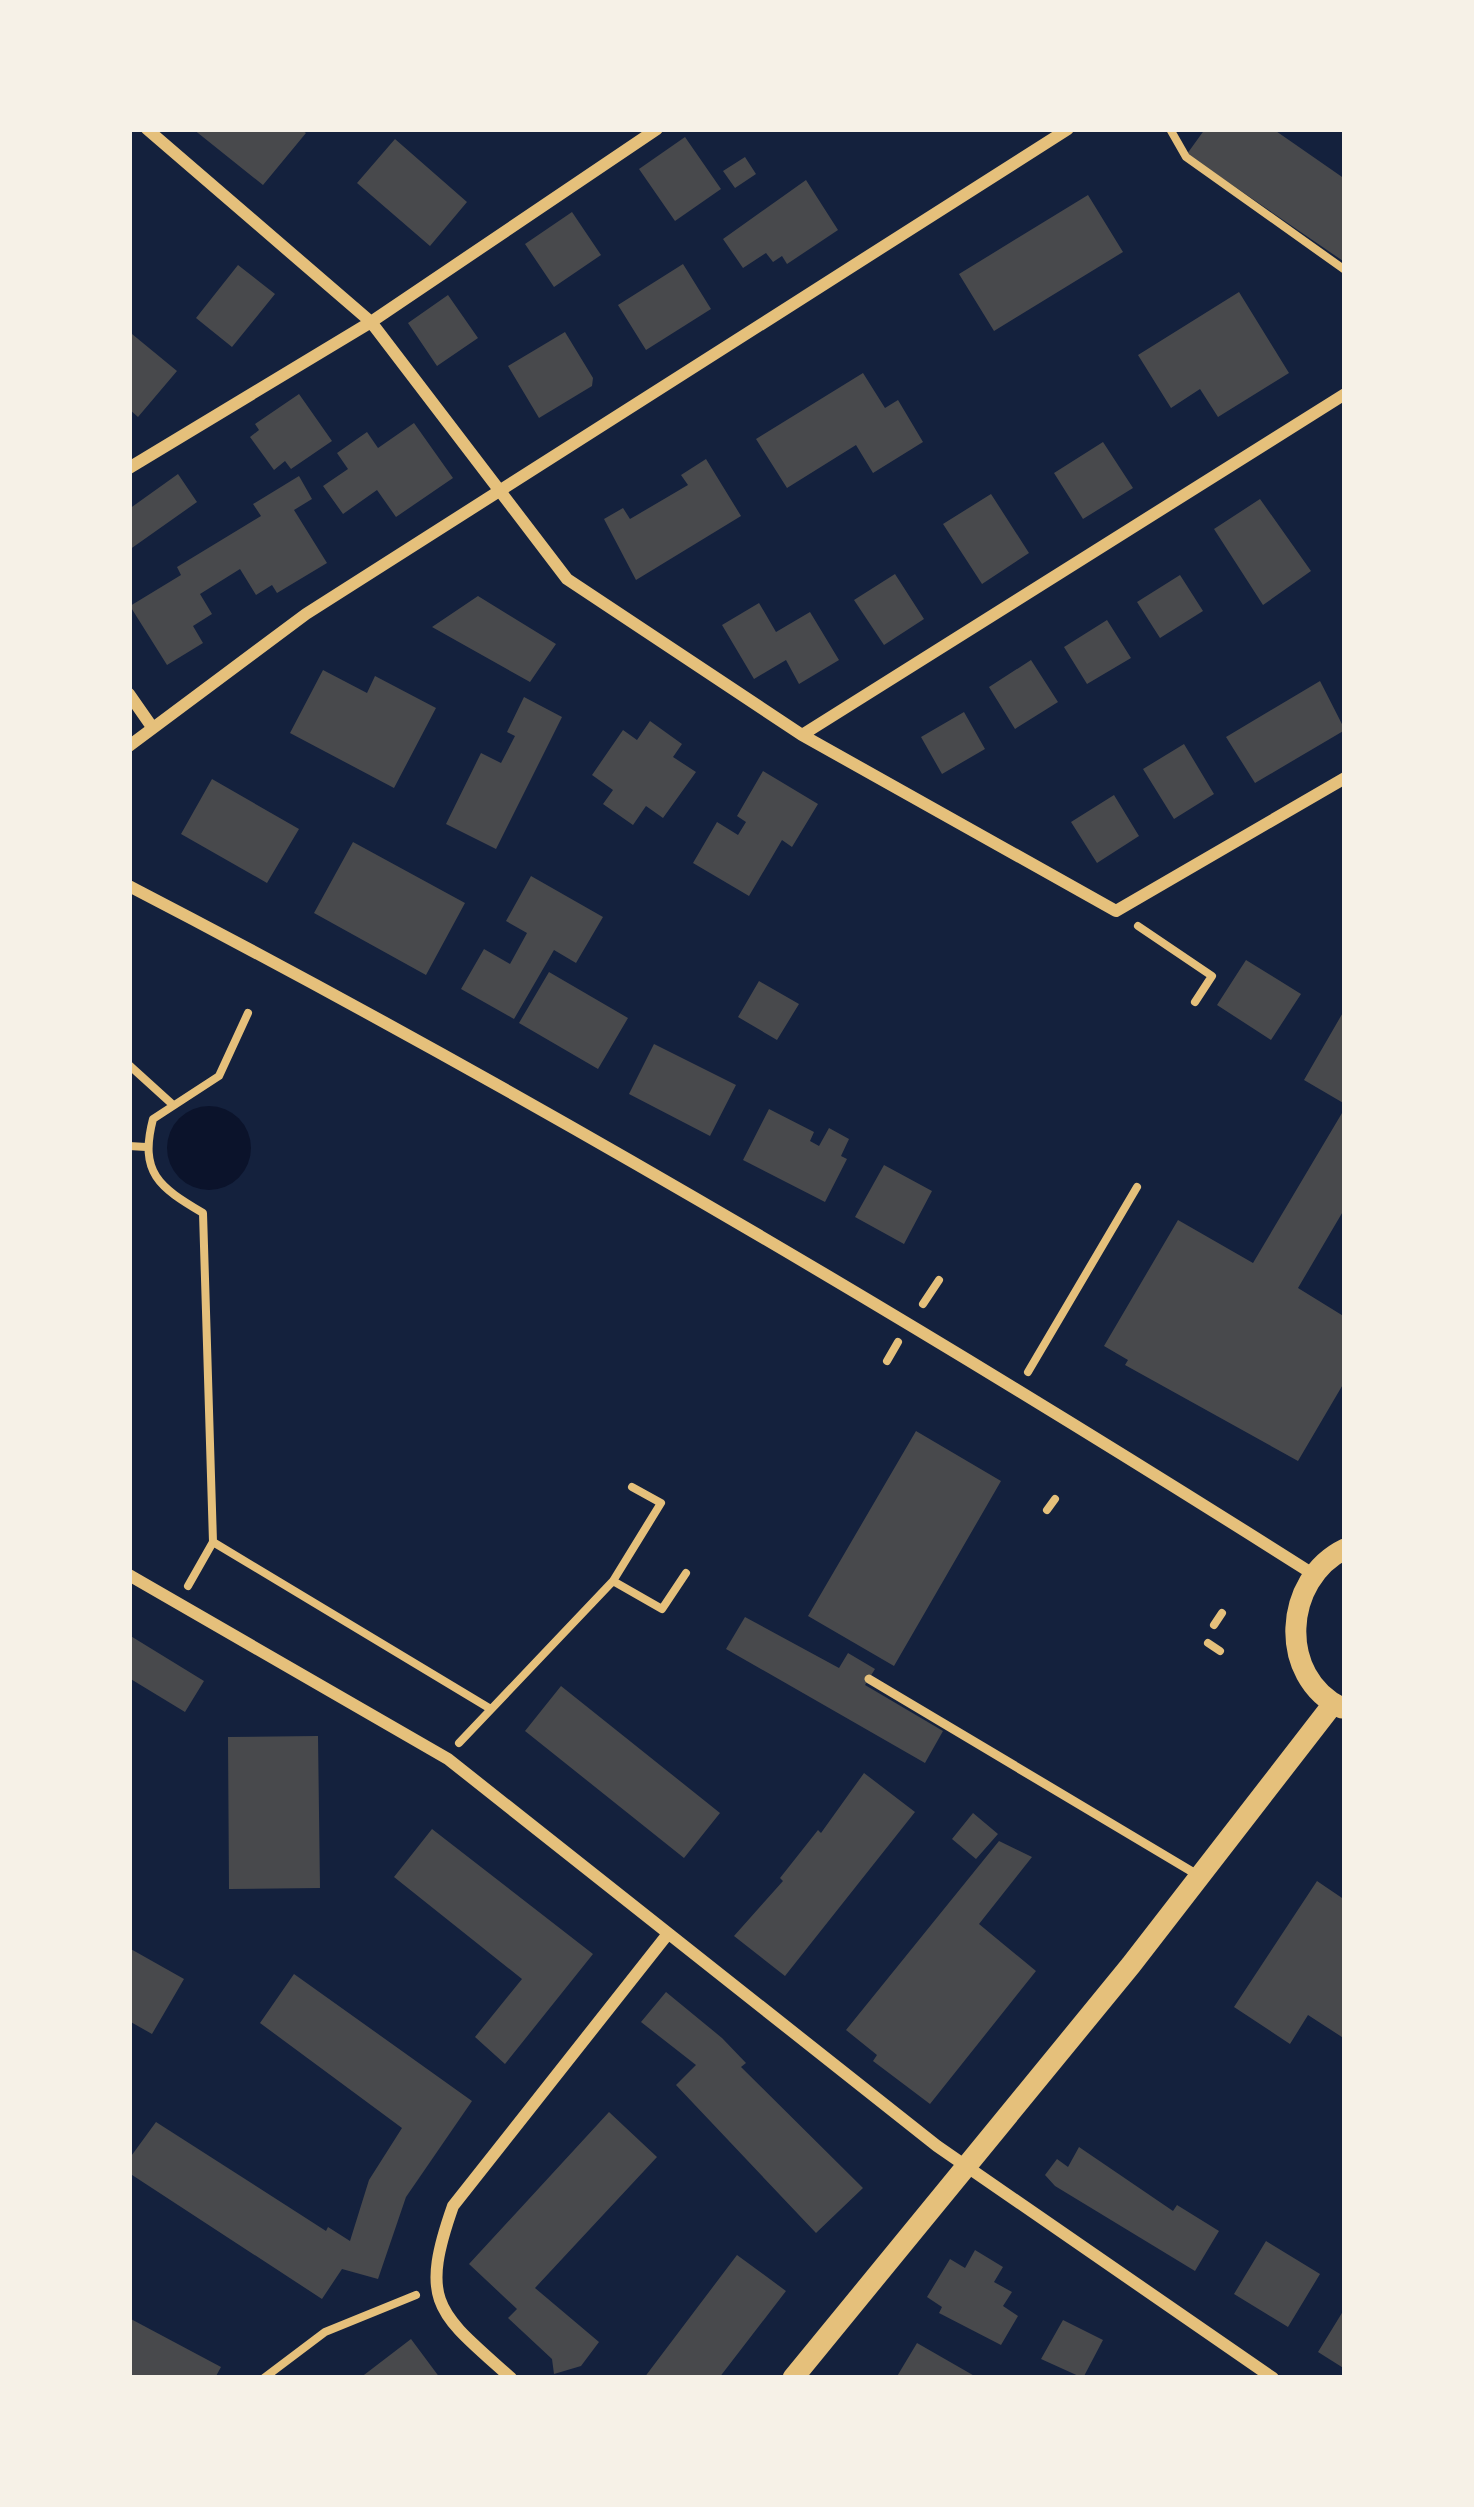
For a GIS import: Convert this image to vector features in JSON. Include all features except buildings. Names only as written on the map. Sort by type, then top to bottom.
[{"type":"street","points":[[147,129],[371,322],[567,578],[802,735],[1116,911],[1345,778]]},
{"type":"street","points":[[129,468],[371,322],[657,129]]},
{"type":"street","points":[[129,746],[306,614],[1068,129]]},
{"type":"street","points":[[802,735],[1345,394]]},
{"type":"street","points":[[129,694],[152,727]]},
{"type":"street","points":[[129,886],[394,1023],[1313,1574]]},
{"type":"street","points":[[793,2378],[1339,1707],[1300,1663],[1294,1632],[1298,1601],[1313,1574],[1345,1549]]},
{"type":"street","points":[[129,1575],[448,1759],[964,2165],[1273,2378]]},
{"type":"street","points":[[511,2378],[446,2320],[435,2289],[438,2248],[453,2206],[667,1935]]},
{"type":"lane","points":[[869,1678],[1201,1877]]},
{"type":"path","points":[[1170,129],[1186,157],[1345,270]]},
{"type":"path","points":[[1116,911],[1212,976],[1195,1002]]},
{"type":"path","points":[[178,1603],[213,1542],[203,1214],[170,1194],[149,1166],[146,1147],[153,1119],[219,1076],[248,1013]]},
{"type":"path","points":[[129,1065],[172,1104]]},
{"type":"path","points":[[129,1146],[146,1147]]},
{"type":"path","points":[[1016,1393],[1137,1187]]},
{"type":"path","points":[[448,1759],[489,1708],[613,1581],[661,1503],[632,1486]]},
{"type":"path","points":[[1047,1510],[1055,1499]]},
{"type":"path","points":[[213,1542],[489,1708]]},
{"type":"path","points":[[613,1581],[662,1609],[686,1573]]},
{"type":"path","points":[[1214,1625],[1222,1613]]},
{"type":"path","points":[[1208,1642],[1220,1651]]},
{"type":"path","points":[[264,2378],[325,2332],[435,2289]]},
{"type":"water","points":[[209,1106],[239,1118],[251,1148],[239,1178],[209,1190],[179,1178],[167,1148],[179,1118]]}]
